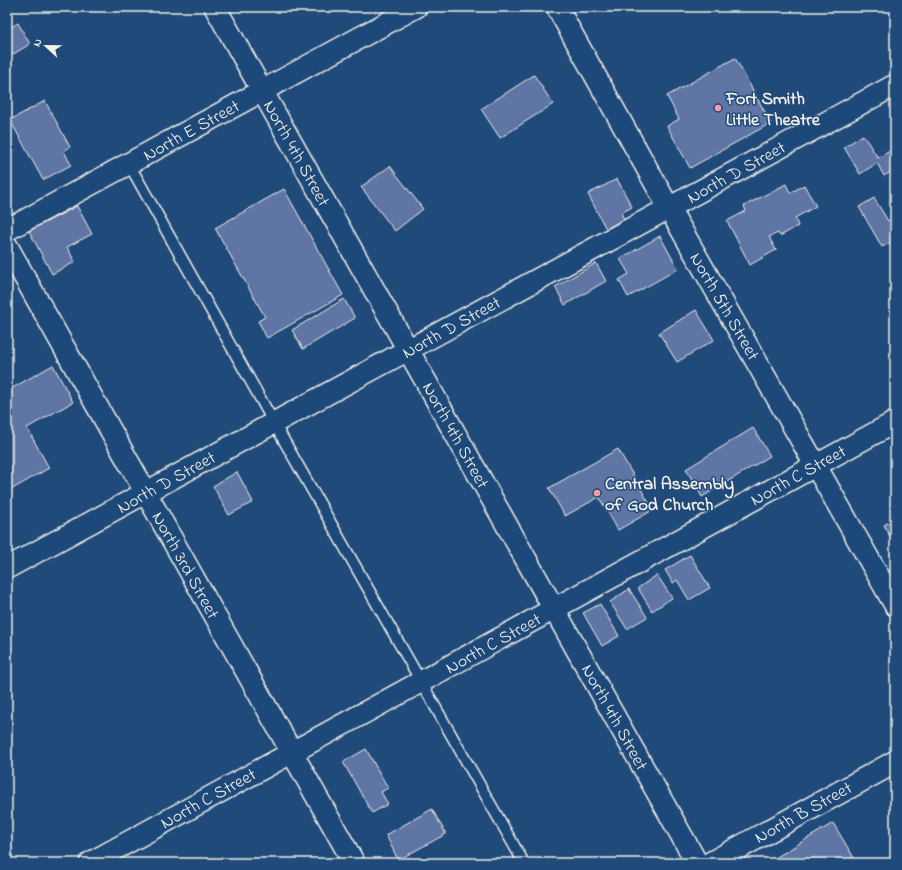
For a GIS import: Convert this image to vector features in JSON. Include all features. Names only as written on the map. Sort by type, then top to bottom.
[{"type":"street","name":"North 4th Street","points":[[215,7],[697,863]]},
{"type":"street","name":"North E Street","points":[[7,230],[416,7]]},
{"type":"street","name":"North 5th Street","points":[[557,7],[895,605]]},
{"type":"street","name":"North D Street","points":[[7,568],[895,85]]},
{"type":"street","name":"North 3rd Street","points":[[7,246],[354,863]]},
{"type":"street","name":"North C Street","points":[[90,863],[895,422]]},
{"type":"street","name":"North B Street","points":[[710,863],[895,762]]},
{"type":"lane","points":[[129,164],[524,863]]},
{"type":"building","points":[[18,23],[30,44],[7,58],[7,30]]},
{"type":"building","name":"Fort Smith Little Theatre","points":[[735,58],[771,123],[690,168],[667,126],[679,119],[667,96]]},
{"type":"building","points":[[534,75],[553,104],[500,138],[481,109]]},
{"type":"building","points":[[45,101],[70,147],[64,151],[71,165],[43,180],[10,120]]},
{"type":"building","points":[[863,135],[878,158],[895,148],[895,169],[884,176],[877,163],[860,174],[844,147]]},
{"type":"building","points":[[390,166],[423,209],[395,231],[361,187]]},
{"type":"building","points":[[617,179],[632,207],[621,213],[624,219],[606,229],[588,194]]},
{"type":"building","points":[[786,184],[790,193],[804,185],[816,206],[795,218],[798,226],[780,236],[778,233],[769,237],[776,250],[750,265],[727,221],[746,211],[744,206]]},
{"type":"building","points":[[284,189],[343,295],[267,338],[258,321],[265,317],[215,228]]},
{"type":"building","points":[[874,198],[888,221],[895,217],[895,240],[882,247],[859,207]]},
{"type":"building","points":[[77,206],[92,234],[67,247],[75,262],[52,274],[29,231]]},
{"type":"building","points":[[660,236],[678,269],[628,297],[619,280],[629,274],[620,259]]},
{"type":"building","points":[[596,263],[606,281],[565,305],[555,287]]},
{"type":"building","points":[[344,299],[355,318],[303,349],[292,330]]},
{"type":"building","points":[[696,310],[714,340],[677,362],[659,333]]},
{"type":"building","points":[[53,365],[73,402],[27,428],[49,468],[7,492],[7,391]]},
{"type":"building","points":[[753,428],[770,456],[702,497],[686,469]]},
{"type":"building","name":"Central Assembly of God Church","points":[[618,449],[653,510],[618,530],[599,497],[565,516],[549,488]]},
{"type":"building","points":[[237,472],[253,502],[229,515],[213,486]]},
{"type":"building","points":[[895,519],[895,546],[884,525]]},
{"type":"building","points":[[690,555],[710,588],[689,600],[677,580],[673,583],[665,570]]},
{"type":"building","points":[[657,575],[672,598],[652,611],[638,588]]},
{"type":"building","points":[[629,589],[647,617],[627,629],[610,602]]},
{"type":"building","points":[[600,604],[619,636],[602,646],[583,613]]},
{"type":"building","points":[[366,749],[388,788],[381,792],[388,804],[372,813],[343,762]]},
{"type":"building","points":[[432,809],[446,834],[398,860],[386,835]]},
{"type":"building","points":[[833,823],[857,863],[767,863]]},
{"type":"place","name":"Fort Smith Little Theatre","points":[[718,108]]},
{"type":"place","name":"Central Assembly of God Church","points":[[597,493]]}]
